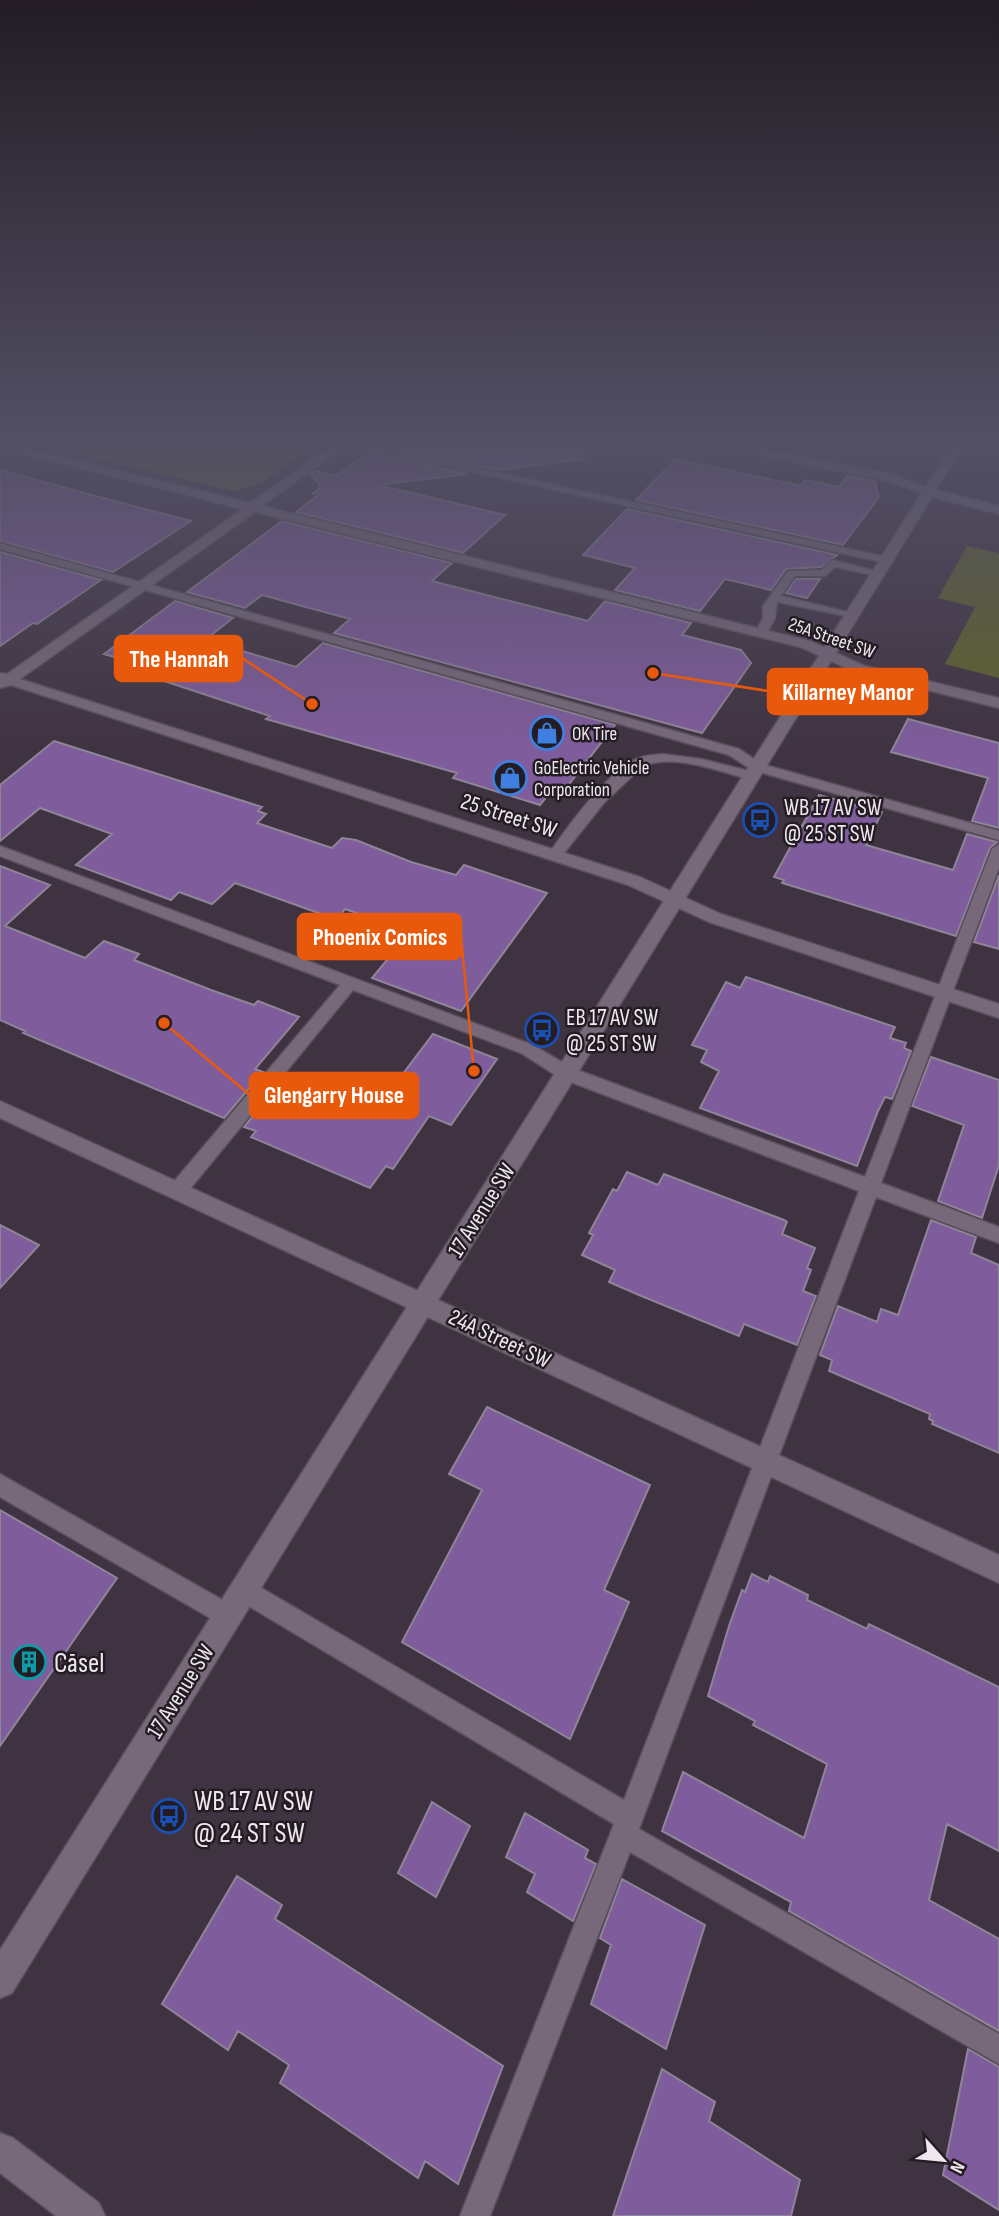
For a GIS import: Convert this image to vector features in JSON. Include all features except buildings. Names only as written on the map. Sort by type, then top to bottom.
[{"type":"street","points":[[3,681],[203,542]]},
{"type":"street","name":"25A Street SW","points":[[395,542],[805,644],[860,669],[999,704]]},
{"type":"street","name":"17 Avenue SW","points":[[0,1981],[898,542]]},
{"type":"street","name":"25 Street SW","points":[[3,681],[634,881],[715,918],[999,1011]]},
{"type":"street","name":"24A Street SW","points":[[0,1108],[999,1569]]},
{"type":"street","points":[[0,2151],[86,2216]]},
{"type":"lane","points":[[779,542],[882,567]]},
{"type":"lane","points":[[0,546],[725,750],[754,771]]},
{"type":"lane","points":[[761,634],[769,618],[769,606],[792,573],[825,573],[832,563],[882,567]]},
{"type":"lane","points":[[774,598],[852,616]]},
{"type":"lane","points":[[555,855],[628,770],[647,759],[754,771],[999,836]]},
{"type":"lane","points":[[475,2216],[628,1827],[999,849]]},
{"type":"lane","points":[[0,851],[527,1049],[566,1073],[999,1235]]},
{"type":"lane","points":[[178,1190],[350,983]]},
{"type":"lane","points":[[0,1485],[235,1602],[628,1827],[999,2050]]},
{"type":"green space","points":[[967,546],[999,553],[999,678],[945,664],[975,607],[938,598]]},
{"type":"place","name":"Killarney Manor","points":[[653,673]]},
{"type":"place","name":"The Hannah","points":[[312,704]]},
{"type":"place","name":"OK Tire","points":[[547,733]]},
{"type":"place","name":"GoElectric Vehicle Corporation","points":[[510,778]]},
{"type":"place","name":"WB 17 AV SW @ 25 ST SW","points":[[760,820]]},
{"type":"place","name":"Glengarry House","points":[[164,1023]]},
{"type":"place","name":"EB 17 AV SW @ 25 ST SW","points":[[542,1030]]},
{"type":"place","name":"Phoenix Comics","points":[[474,1071]]},
{"type":"place","name":"Cāsel","points":[[29,1662]]},
{"type":"place","name":"WB 17 AV SW @ 24 ST SW","points":[[169,1816]]}]
